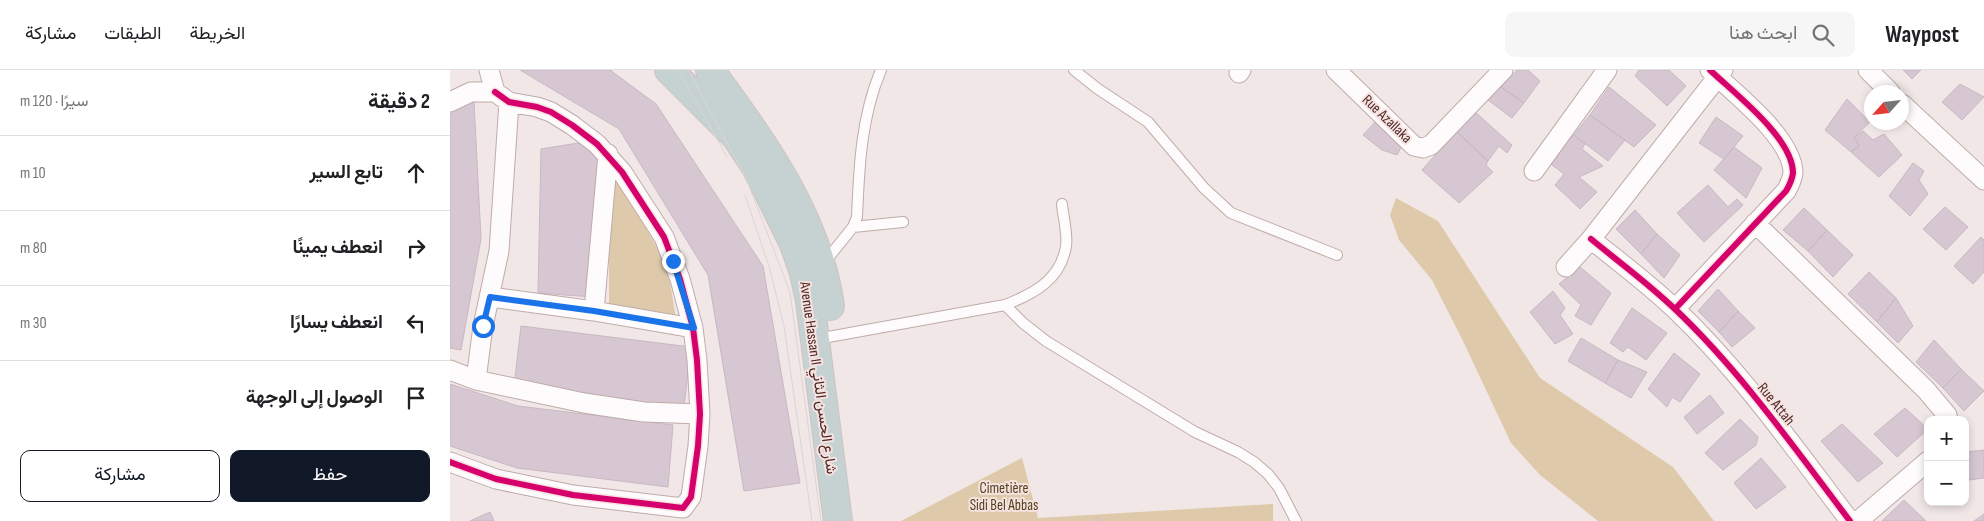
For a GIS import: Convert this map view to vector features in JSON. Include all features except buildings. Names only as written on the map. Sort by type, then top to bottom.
[{"type":"highway","name":"Avenue Hassan II شارع الحسن الثاني","points":[[669,70],[736,136],[756,167],[776,204],[794,244],[804,274],[810,301],[824,338],[854,521]]},
{"type":"highway","name":"Avenue Hassan II شارع الحسن الثاني","points":[[710,70],[774,160],[809,228],[822,266],[829,303],[824,338],[838,521]]},
{"type":"street","points":[[476,380],[483,326],[499,251],[502,97],[489,70]]},
{"type":"street","name":"Rue Azallaka","points":[[1336,70],[1414,146],[1423,148],[1431,145],[1503,70]]},
{"type":"street","points":[[1534,171],[1608,70]]},
{"type":"street","points":[[1868,70],[1883,85]]},
{"type":"street","points":[[1566,267],[1591,239],[1717,72],[1774,131],[1786,150],[1793,174],[1786,191],[1675,309]]},
{"type":"street","points":[[450,102],[471,92],[502,97],[537,107],[552,112],[572,124],[608,154],[644,203],[664,237],[680,279],[694,328],[700,414],[691,497],[683,508],[573,495],[496,479],[450,462]]},
{"type":"street","points":[[1909,110],[1984,180]]},
{"type":"street","points":[[594,311],[608,154]]},
{"type":"street","points":[[1754,224],[1926,390],[1947,416]]},
{"type":"street","name":"Rue Attah","points":[[1591,239],[1675,309],[1721,358],[1762,406],[1850,521]]},
{"type":"street","points":[[490,297],[594,311],[694,328]]},
{"type":"street","points":[[450,370],[476,380],[584,403],[644,412],[700,414]]},
{"type":"street","points":[[1858,521],[1924,464]]},
{"type":"lane","points":[[822,266],[853,227],[857,218],[860,146],[875,83],[881,70]]},
{"type":"lane","points":[[1074,70],[1098,89],[1148,122],[1204,188],[1230,213],[1337,255]]},
{"type":"lane","points":[[824,338],[1005,305],[1029,295],[1047,283],[1060,266],[1066,245],[1062,204]]},
{"type":"lane","points":[[853,227],[903,222]]},
{"type":"lane","points":[[1005,305],[1023,324],[1046,341],[1195,432],[1238,452],[1254,462],[1268,474],[1279,488],[1296,521]]},
{"type":"path","points":[[1098,515],[1098,521]]},
{"type":"green space","points":[[618,181],[667,264],[676,319],[609,307],[609,186]]},
{"type":"green space","points":[[1396,198],[1438,221],[1540,378],[1673,467],[1714,521],[1598,521],[1540,475],[1511,443],[1432,280],[1399,240],[1390,215]]},
{"type":"green space","name":"Cimetière Sidi Bel Abbas","points":[[1022,458],[1038,518],[1273,504],[1273,521],[901,521]]},
{"type":"tram line","points":[[678,70],[727,157]]},
{"type":"tram line","points":[[688,70],[746,178],[790,292],[821,521]]},
{"type":"tram line","points":[[745,195],[769,266],[784,326],[812,521]]},
{"type":"cycle path","points":[[1675,309],[1786,191],[1793,173],[1790,159],[1773,131],[1747,103],[1710,70]]},
{"type":"cycle path","points":[[450,462],[496,479],[573,495],[683,508],[691,497],[698,446],[700,414],[693,328],[680,279],[664,237],[622,172],[597,144],[551,112],[537,107],[509,102],[495,92]]},
{"type":"cycle path","points":[[1591,239],[1676,310],[1723,359],[1746,385],[1850,521]]},
{"type":"route","points":[[483,326],[490,297],[594,311],[694,328],[673,261]]}]
